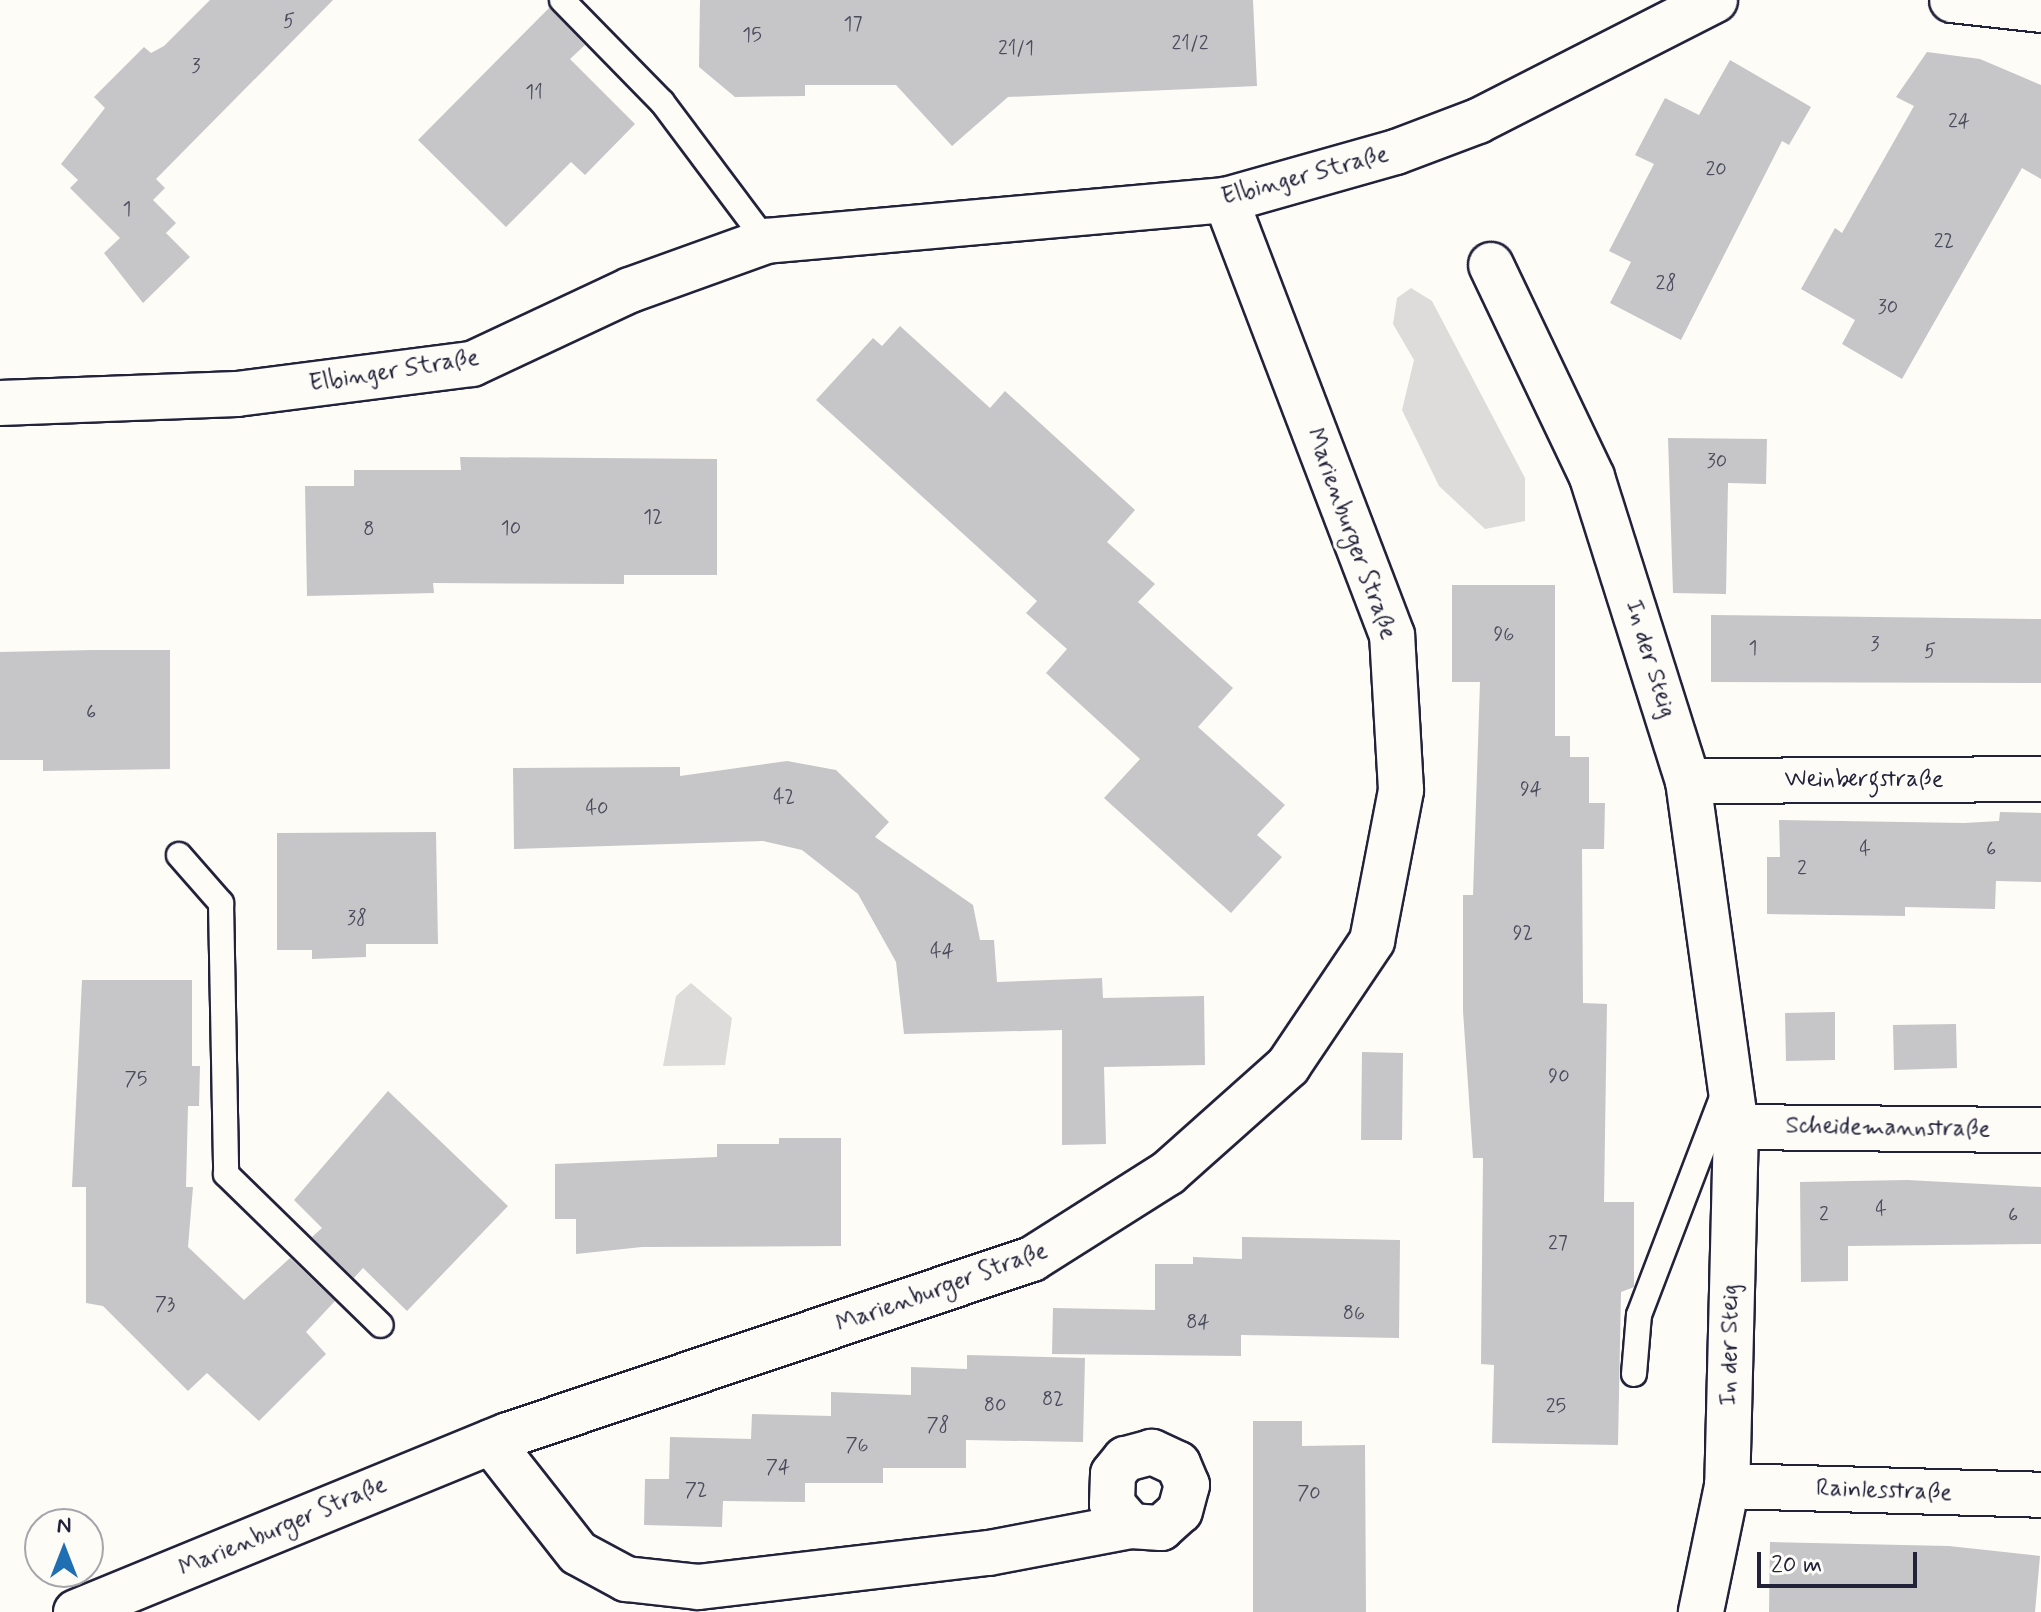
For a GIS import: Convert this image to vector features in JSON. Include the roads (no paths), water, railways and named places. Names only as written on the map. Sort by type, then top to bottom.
[{"type":"street","name":"Elbinger Straße","points":[[0,403],[237,394],[472,364],[630,290],[766,241],[1226,200],[1396,152],[1478,121],[1715,0]]},
{"type":"street","points":[[1952,0],[2041,10]]},
{"type":"street","name":"Marienburger Straße","points":[[76,1612],[491,1442],[938,1293],[1068,1242],[1168,1173],[1288,1066],[1372,941],[1401,790],[1392,635],[1226,200]]},
{"type":"street","name":"In der Steig","points":[[1491,265],[1592,477],[1688,781],[1736,1127],[1727,1486],[1701,1612]]},
{"type":"street","name":"Weinbergstraße","points":[[1688,781],[2041,779]]},
{"type":"street","name":"Scheidemannstraße","points":[[1736,1127],[2041,1130]]},
{"type":"street","points":[[491,1442],[578,1553],[626,1579],[698,1587],[989,1553],[1131,1526]]},
{"type":"street","name":"Rainlesstraße","points":[[1727,1486],[2041,1495]]},
{"type":"lane","points":[[562,0],[662,102],[766,241]]},
{"type":"lane","points":[[179,855],[221,903],[226,1174],[381,1325]]},
{"type":"lane","name":"In der Steig","points":[[1634,1374],[1639,1315],[1731,1075]]}]
